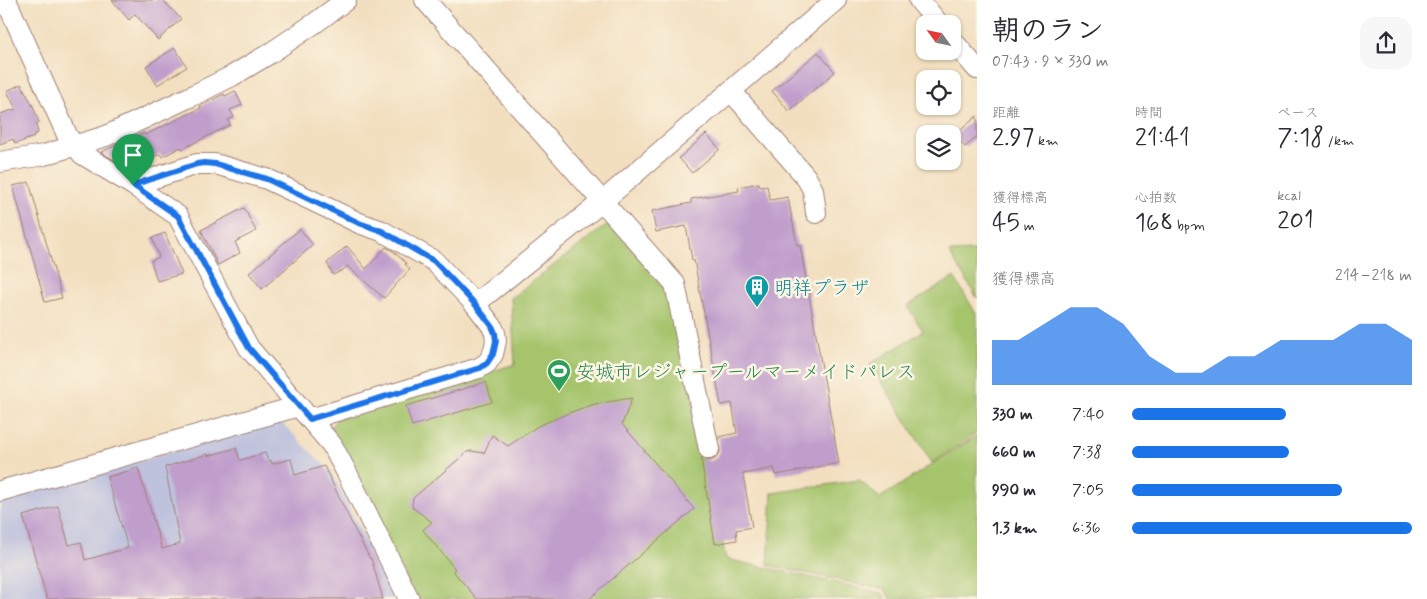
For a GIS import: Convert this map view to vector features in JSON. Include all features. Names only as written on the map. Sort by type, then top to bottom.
[{"type":"street","points":[[6,0],[68,137],[74,146],[82,154],[133,185],[178,216],[249,348],[332,445],[348,473],[409,599]]},
{"type":"street","points":[[0,162],[44,155],[106,136],[232,76],[307,28],[346,0]]},
{"type":"street","points":[[425,0],[675,284],[710,449]]},
{"type":"street","points":[[475,304],[602,201],[836,0]]},
{"type":"street","points":[[919,0],[932,15]]},
{"type":"street","points":[[961,50],[977,69]]},
{"type":"street","points":[[732,91],[806,177],[813,190],[816,213]]},
{"type":"street","points":[[0,490],[480,368],[487,363],[493,354],[496,341],[495,333],[492,326],[475,304],[434,261],[382,231],[359,223],[267,179],[215,164],[197,164],[133,185]]},
{"type":"shaded area","points":[[279,420],[332,473],[394,599],[0,599],[0,502]]},
{"type":"green space","name":"安城市レジャープールマーメイドパレス","points":[[609,223],[670,292],[726,559],[882,593],[886,599],[416,599],[330,428],[337,419],[515,364],[511,298]]},
{"type":"green space","points":[[977,251],[977,298],[949,252]]},
{"type":"green space","points":[[954,277],[977,315],[977,432],[932,463],[870,364],[923,331],[907,306]]},
{"type":"green space","points":[[977,435],[977,599],[890,599],[885,590],[768,565],[772,493],[859,480],[880,498]]},
{"type":"building","points":[[112,0],[163,0],[181,19],[158,40],[135,14],[129,20]]},
{"type":"building","points":[[175,48],[187,67],[157,85],[146,66]]},
{"type":"building","points":[[818,52],[835,72],[789,111],[772,91]]},
{"type":"building","points":[[21,84],[33,106],[39,123],[36,124],[38,133],[33,135],[34,137],[15,144],[13,139],[0,144],[0,114],[16,109],[7,91]]},
{"type":"building","points":[[235,91],[242,105],[230,110],[234,117],[228,120],[230,125],[182,149],[181,147],[162,157],[160,154],[147,160],[143,152],[119,163],[101,152],[144,133],[145,135],[201,108],[200,106],[224,94],[225,96]]},
{"type":"building","points":[[977,116],[977,137],[965,147],[961,142],[961,130]]},
{"type":"building","points":[[706,134],[720,149],[692,173],[679,158]]},
{"type":"building","points":[[29,182],[62,298],[45,302],[13,186]]},
{"type":"building","name":"明祥プラザ","points":[[759,183],[760,187],[767,186],[770,200],[788,197],[797,245],[800,245],[839,463],[776,475],[774,468],[743,474],[752,527],[736,530],[737,540],[715,544],[701,458],[711,461],[716,458],[720,452],[719,437],[737,433],[732,403],[721,405],[686,226],[656,232],[652,211],[691,203],[691,199],[739,191],[738,187]]},
{"type":"building","points":[[244,208],[256,231],[235,242],[240,253],[218,265],[201,230]]},
{"type":"building","points":[[300,229],[313,245],[262,289],[249,273]]},
{"type":"building","points":[[165,233],[182,274],[157,281],[151,261],[159,257],[152,238]]},
{"type":"building","points":[[347,246],[366,269],[386,247],[393,251],[410,269],[384,298],[347,266],[333,275],[327,263]]},
{"type":"building","points":[[486,382],[492,402],[412,426],[406,406]]},
{"type":"building","points":[[632,398],[622,424],[694,509],[589,599],[477,599],[453,571],[455,569],[423,530],[432,522],[413,508],[413,498],[467,452],[484,453],[492,435],[508,446],[538,426],[571,412],[595,404]]},
{"type":"building","points":[[236,448],[240,460],[265,453],[268,461],[271,460],[272,464],[291,459],[295,475],[324,466],[356,532],[371,558],[383,599],[47,599],[23,516],[58,506],[69,545],[81,542],[85,560],[128,548],[107,477],[138,468],[162,549],[180,544],[165,467]]},
{"type":"place","name":"明祥プラザ","points":[[757,308]]},
{"type":"place","name":"安城市レジャープールマーメイドパレス","points":[[559,392]]},
{"type":"route","points":[[197,164],[215,164],[267,179],[359,223],[382,231],[434,261],[475,304],[492,326],[495,333],[496,341],[493,354],[487,363],[480,368],[310,419],[249,348],[178,216],[133,185],[197,164]]}]
